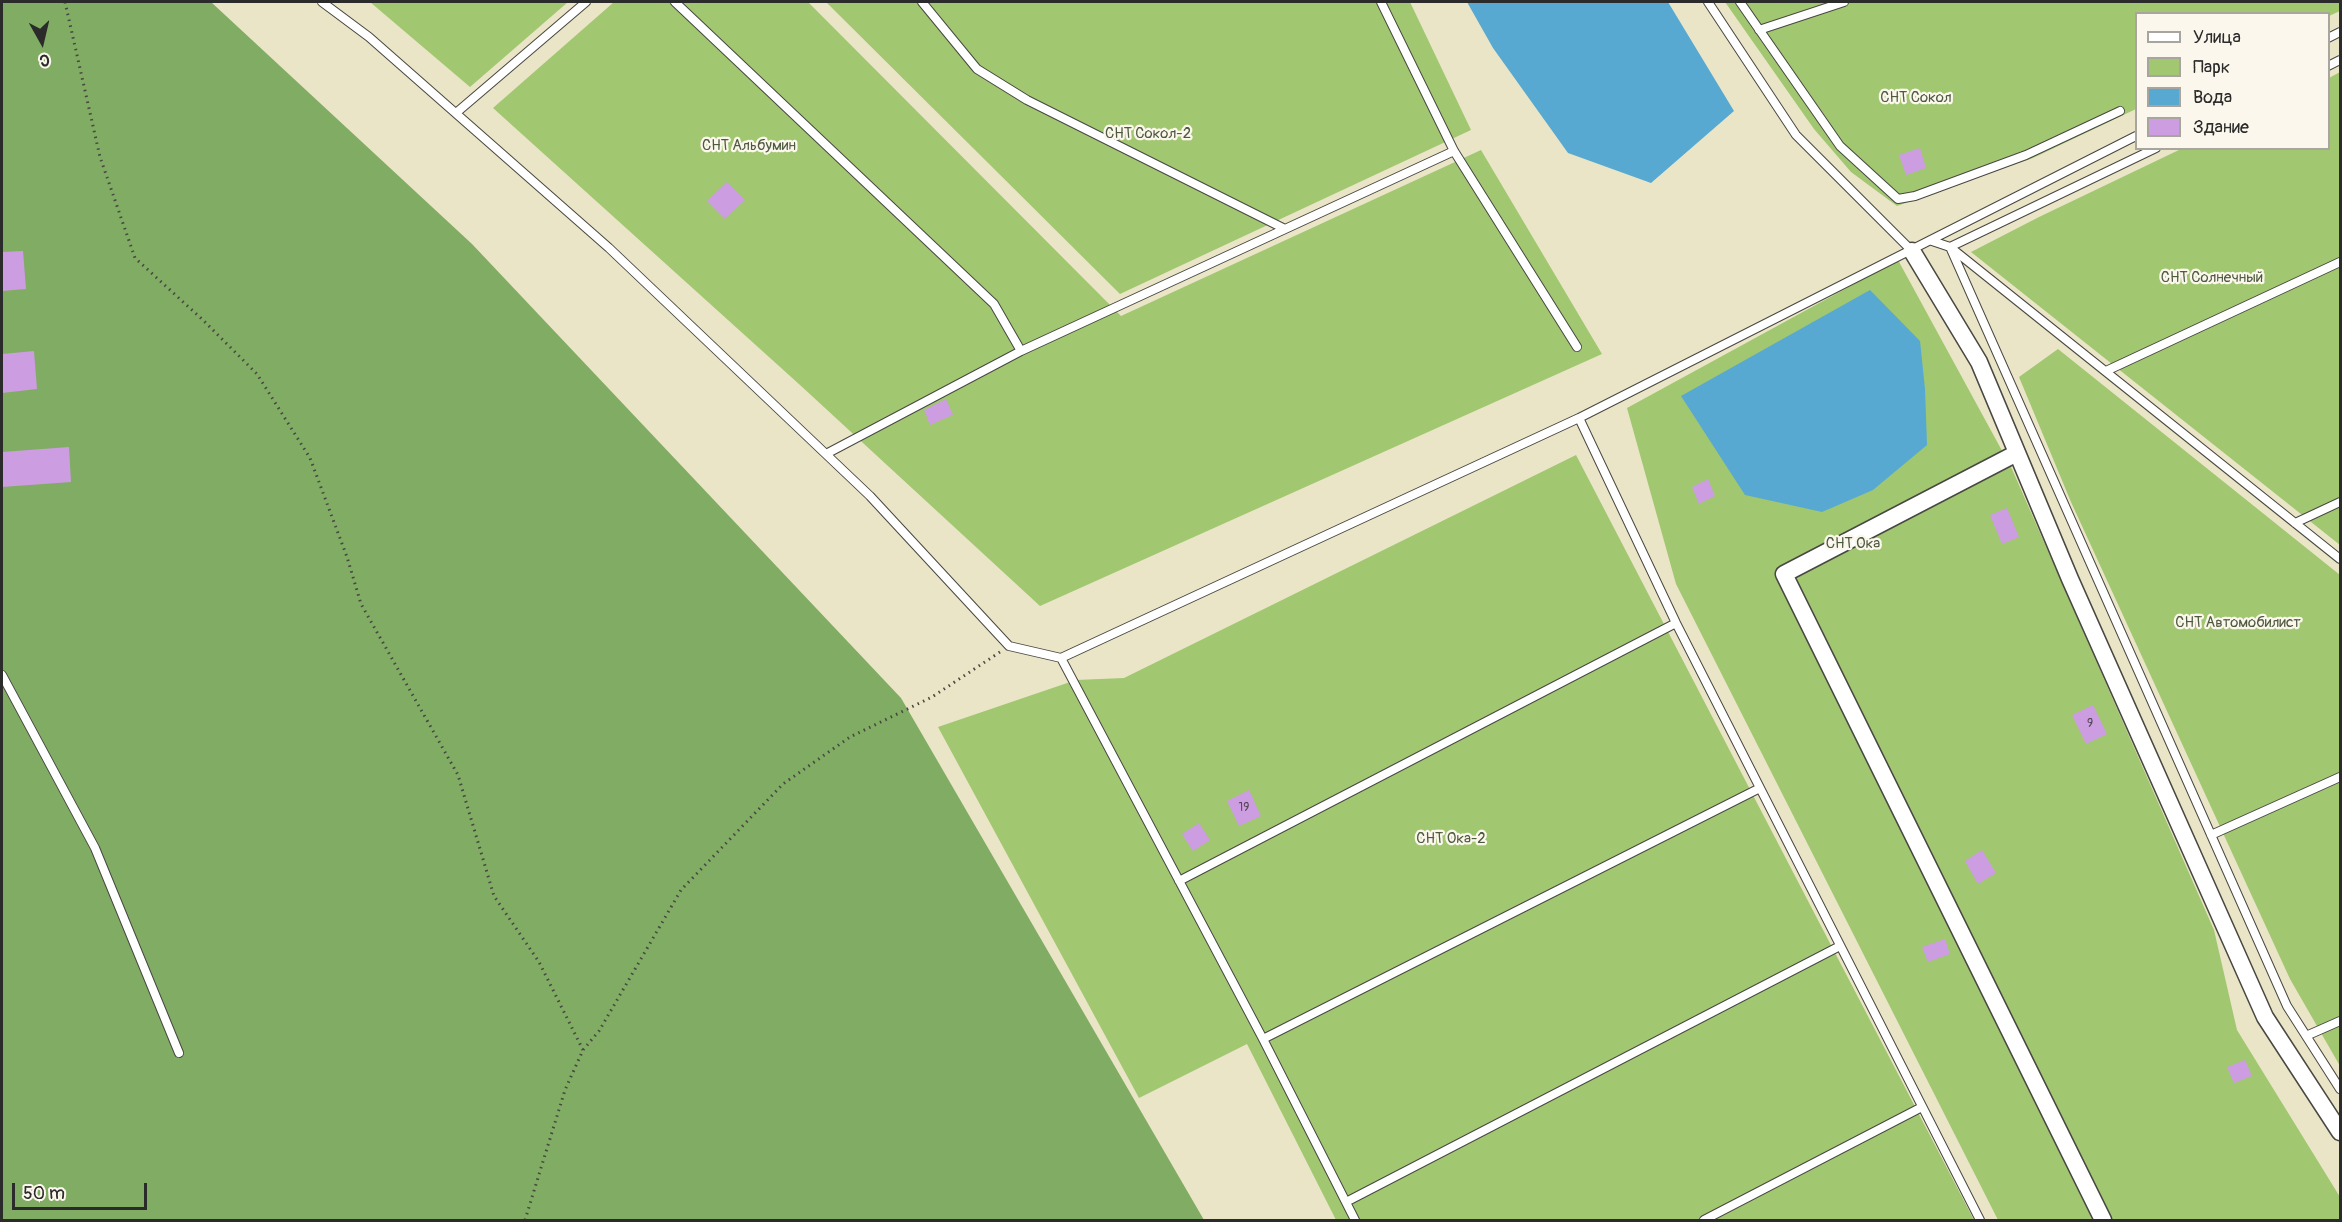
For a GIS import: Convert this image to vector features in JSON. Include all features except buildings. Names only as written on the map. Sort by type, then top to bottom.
[{"type":"street","points":[[1912,250],[1979,362],[2070,579],[2265,1017],[2340,1131]]},
{"type":"street","points":[[2017,453],[1784,574],[2103,1221]]},
{"type":"lane","points":[[322,2],[369,38],[609,248],[870,496],[1008,646],[1061,658],[1578,418],[2135,137]]},
{"type":"lane","points":[[456,113],[586,2]]},
{"type":"lane","points":[[675,2],[994,304],[1021,351]]},
{"type":"lane","points":[[922,2],[977,69],[1027,100],[1285,229]]},
{"type":"lane","points":[[1381,2],[1454,151],[1577,347]]},
{"type":"lane","points":[[1708,2],[1796,135],[1912,250]]},
{"type":"lane","points":[[1740,2],[1840,146],[1898,199],[1915,196],[2026,155],[2120,111]]},
{"type":"lane","points":[[1759,30],[1844,2]]},
{"type":"lane","points":[[1950,247],[2152,150]]},
{"type":"lane","points":[[826,454],[1021,351],[1454,151]]},
{"type":"lane","points":[[1932,241],[1950,247],[2340,559]]},
{"type":"lane","points":[[1950,247],[2287,1006],[2340,1089]]},
{"type":"lane","points":[[2106,372],[2340,261]]},
{"type":"lane","points":[[1578,418],[1676,623],[1980,1221]]},
{"type":"lane","points":[[2295,523],[2340,502]]},
{"type":"lane","points":[[1179,881],[1676,623]]},
{"type":"lane","points":[[1061,658],[1263,1039],[1355,1221]]},
{"type":"lane","points":[[2,675],[95,848],[179,1053]]},
{"type":"lane","points":[[2211,835],[2340,777]]},
{"type":"lane","points":[[1263,1039],[1760,788]]},
{"type":"lane","points":[[1346,1202],[1840,945]]},
{"type":"lane","points":[[2306,1036],[2340,1021]]},
{"type":"lane","points":[[1704,1221],[1922,1107]]},
{"type":"path","points":[[65,2],[100,157],[135,258],[204,321],[256,374],[310,458],[347,557],[361,604],[458,775],[494,896],[538,962],[583,1050]]},
{"type":"path","points":[[525,1221],[565,1090],[583,1050],[599,1031],[681,890],[783,784],[850,737],[932,697],[1008,646]]},
{"type":"green space","points":[[2,2],[211,2],[472,244],[901,698],[1204,1220],[2,1220]]},
{"type":"green space","points":[[370,2],[568,2],[470,87]]},
{"type":"green space","name":"СНТ Альбумин","points":[[614,2],[808,2],[1121,316],[1481,150],[1602,354],[1040,606],[800,385],[493,108]]},
{"type":"green space","name":"СНТ Сокол-2","points":[[826,2],[1410,2],[1471,130],[1120,294]]},
{"type":"green space","name":"СНТ Сокол","points":[[1725,2],[2340,2],[2340,11],[2330,16],[2330,12],[2135,12],[2135,109],[2033,158],[1897,206],[1851,172],[1814,129]]},
{"type":"green space","name":"СНТ Солнечный","points":[[2340,72],[2340,545],[1971,252],[2179,150],[2330,150],[2330,77]]},
{"type":"green space","name":"СНТ Ока","points":[[1898,260],[2012,469],[2214,930],[2237,1030],[2340,1197],[2340,1220],[1998,1220],[1676,584],[1627,408]]},
{"type":"green space","name":"СНТ Автомобилист","points":[[2058,349],[2340,575],[2340,1066],[2290,979],[2071,502],[2019,377]]},
{"type":"green space","name":"СНТ Ока-2","points":[[1576,455],[1974,1220],[1336,1220],[1247,1044],[1139,1098],[938,727],[1076,680],[1124,678]]},
{"type":"water","points":[[1467,2],[1668,2],[1734,111],[1651,183],[1568,153],[1493,48]]},
{"type":"water","points":[[1870,290],[1920,341],[1927,445],[1873,490],[1822,512],[1745,495],[1681,396]]}]
